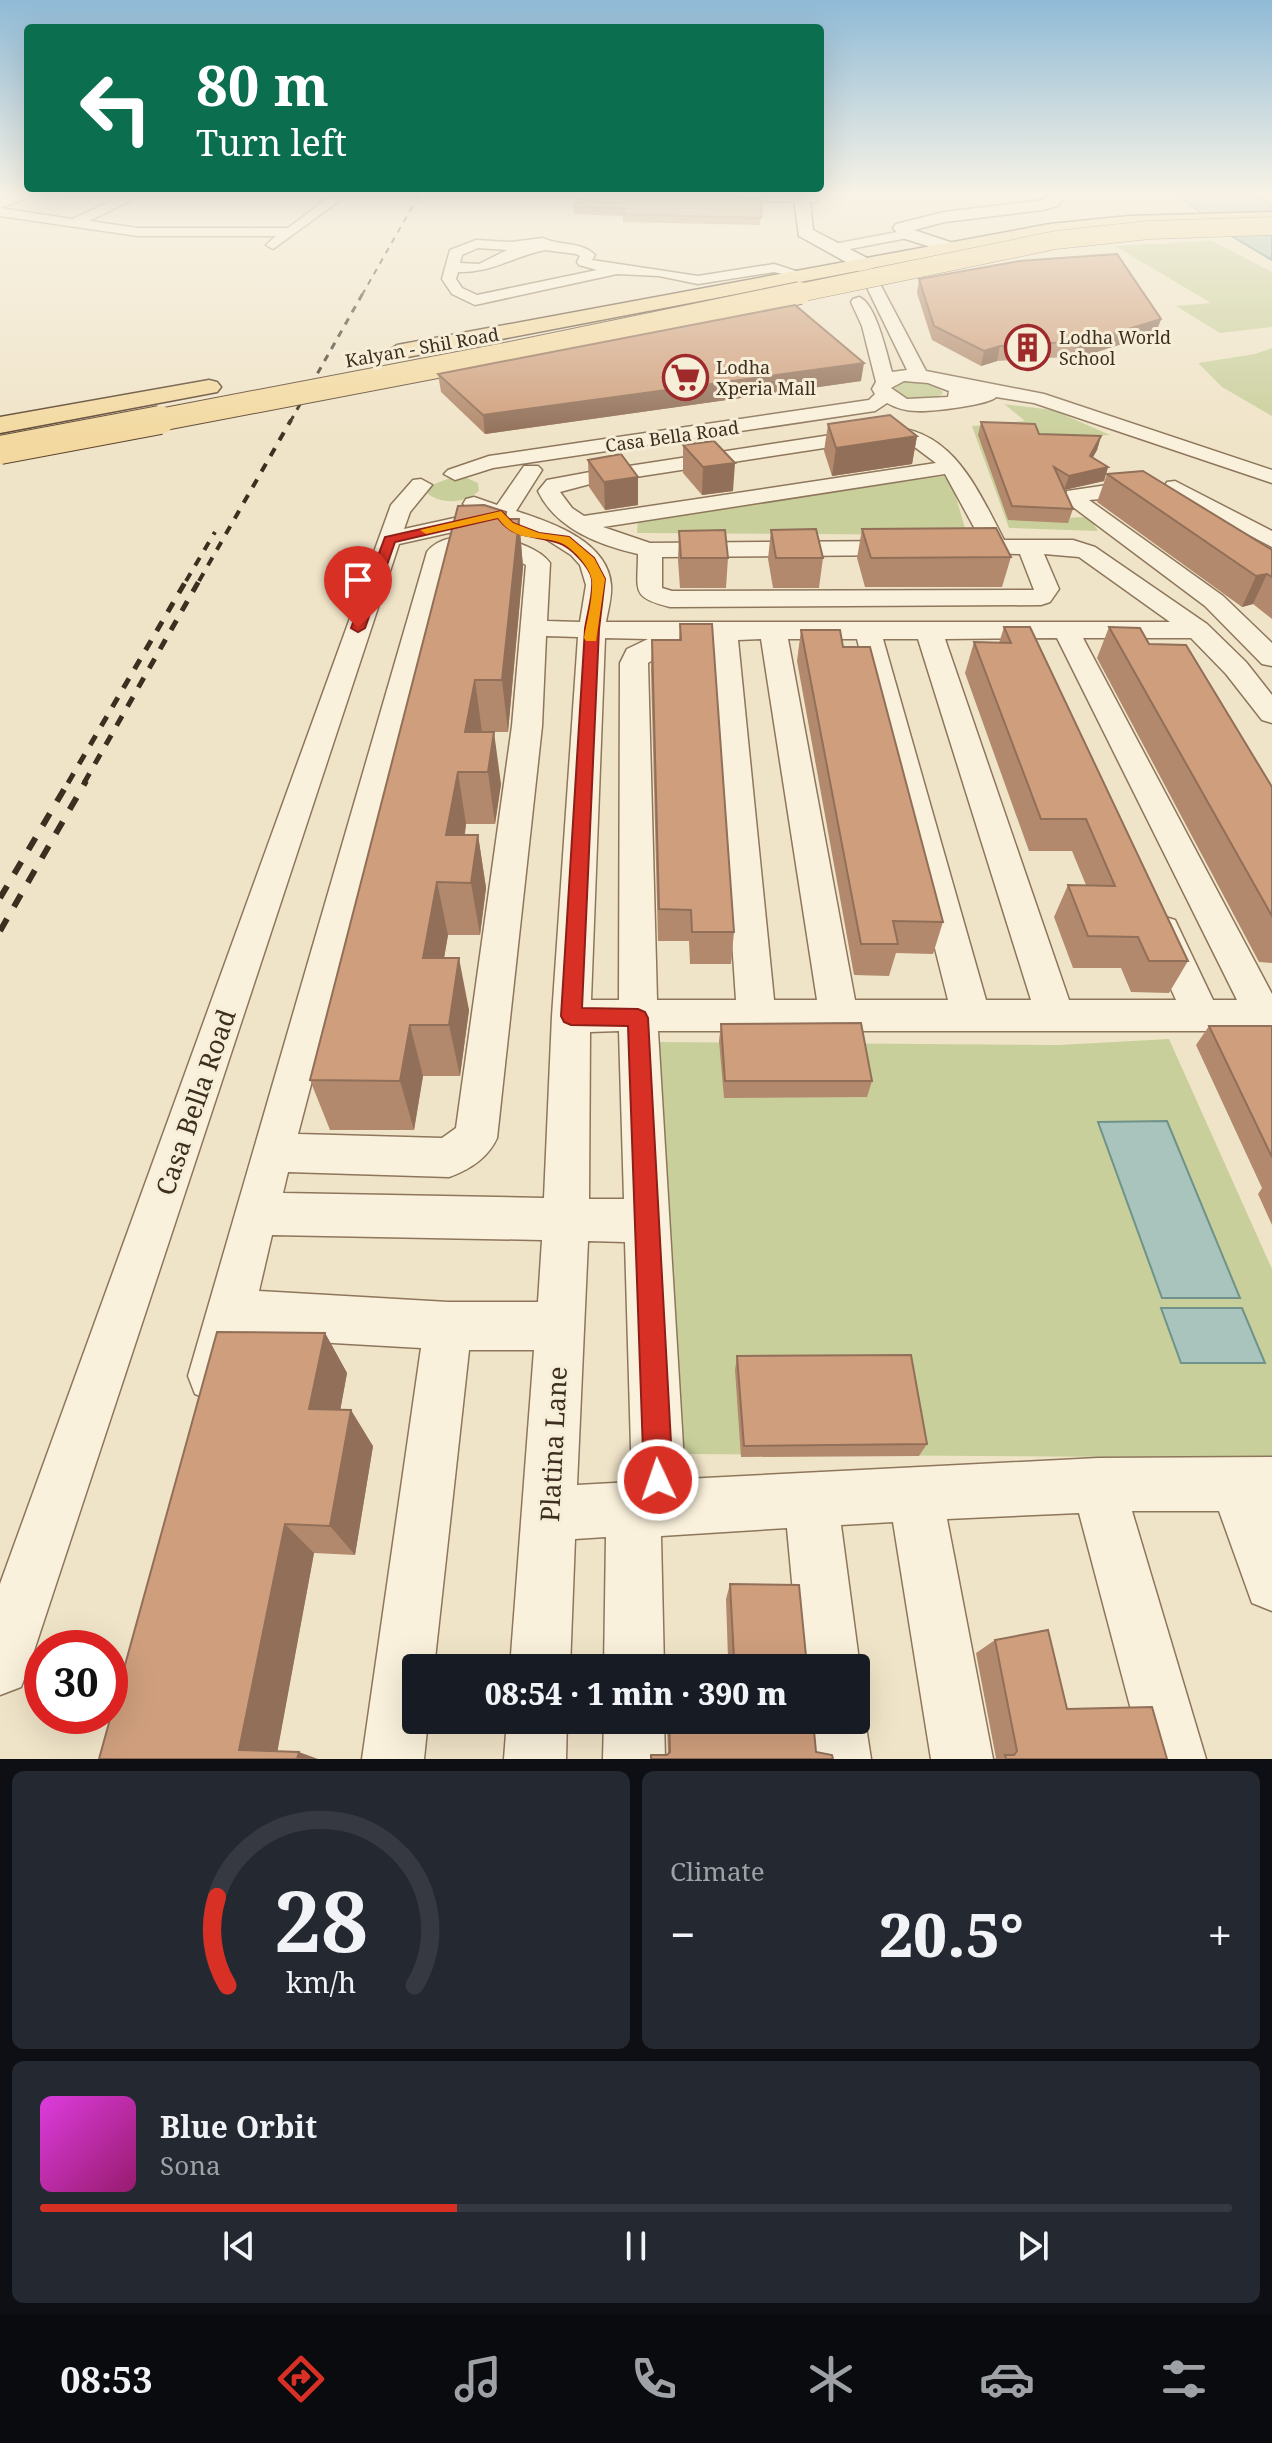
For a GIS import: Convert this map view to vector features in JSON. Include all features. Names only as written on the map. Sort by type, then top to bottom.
[{"type":"main road","name":"Kalyan - Shil Road","points":[[271,375],[801,275]]},
{"type":"main road","points":[[0,450],[510,353],[886,275]]},
{"type":"main road","points":[[0,425],[216,386]]},
{"type":"street","points":[[450,275],[449,279],[457,291],[498,315]]},
{"type":"street","points":[[609,275],[617,279]]},
{"type":"street","points":[[479,302],[646,275]]},
{"type":"street","points":[[672,275],[698,280]]},
{"type":"street","points":[[479,302],[570,295],[729,275]]},
{"type":"street","points":[[845,275],[870,326],[885,388]]},
{"type":"street","points":[[858,275],[919,376]]},
{"type":"street","points":[[570,295],[617,279]]},
{"type":"street","name":"Casa Bella Road","points":[[444,501],[435,477],[455,474],[489,462],[875,405],[885,388],[919,376],[955,391],[941,405],[916,405],[885,388]]},
{"type":"street","points":[[955,391],[1058,407],[1272,477]]},
{"type":"street","name":"Casa Bella Road","points":[[0,1666],[399,510],[487,496],[495,484],[531,470],[899,416],[916,405]]},
{"type":"street","points":[[573,531],[561,508],[549,495],[555,485],[904,432],[916,436],[949,467],[965,487],[996,547]]},
{"type":"street","points":[[1241,465],[1175,487],[1272,540]]},
{"type":"street","points":[[444,501],[501,514],[509,525],[537,537],[949,467]]},
{"type":"street","points":[[389,539],[501,514],[517,496],[531,470]]},
{"type":"street","points":[[455,474],[477,476],[495,484]]},
{"type":"street","points":[[1121,489],[1159,511]]},
{"type":"street","points":[[1272,557],[1148,489],[1121,489],[1075,496],[1076,501],[1214,601],[1272,658]]},
{"type":"street","name":"Casa Bella Road","points":[[389,539],[444,501]]},
{"type":"street","points":[[573,531],[597,533],[617,542],[650,550],[1073,547],[1087,552],[1198,630],[1236,668],[1272,714]]},
{"type":"street","name":"Platina Lane","points":[[541,1654],[566,1220],[571,1016],[592,629],[598,579],[573,531]]},
{"type":"street","points":[[201,1420],[272,1152],[439,552],[450,546],[468,543],[504,545],[525,553],[538,563],[527,726],[476,1138],[449,1158],[272,1152]]},
{"type":"street","points":[[650,550],[650,592],[670,599],[1041,597],[1047,589],[1028,545]]},
{"type":"street","points":[[534,628],[665,632],[929,631],[1031,645],[1066,630],[1198,630]]},
{"type":"street","points":[[571,1016],[1268,1015],[1066,630]]},
{"type":"street","points":[[1154,630],[1192,664],[1236,668]]},
{"type":"street","points":[[724,631],[756,1016]]},
{"type":"street","points":[[773,631],[839,1016]]},
{"type":"street","points":[[868,631],[972,1017]]},
{"type":"street","points":[[929,631],[1056,1017]]},
{"type":"street","points":[[635,1654],[646,1510],[647,1221],[638,1018],[634,663],[637,655],[658,645],[665,632]]},
{"type":"street","points":[[1150,902],[1202,1016]]},
{"type":"street","points":[[255,1214],[647,1221]]},
{"type":"street","points":[[230,1313],[448,1326],[560,1326]]},
{"type":"street","points":[[393,1759],[448,1326]]},
{"type":"street","points":[[549,1513],[1098,1485],[1254,1484],[1272,1583]]},
{"type":"street","points":[[1098,1485],[1175,1759]]},
{"type":"street","points":[[916,1496],[962,1759]]},
{"type":"street","points":[[811,1501],[828,1654]]},
{"type":"street","points":[[535,1759],[536,1734]]},
{"type":"street","points":[[634,1734],[634,1759]]},
{"type":"street","points":[[837,1734],[840,1759]]},
{"type":"green space","points":[[1164,275],[1272,275],[1272,327],[1220,333],[1176,306],[1211,303]]},
{"type":"green space","points":[[1272,348],[1272,416],[1222,387],[1198,363],[1255,354]]},
{"type":"green space","points":[[902,382],[930,383],[943,393],[932,399],[911,399],[893,390]]},
{"type":"green space","points":[[1004,404],[1053,410],[1110,435],[1031,437],[1008,520],[1089,517],[1098,531],[1009,528],[972,426],[1025,421]]},
{"type":"green space","points":[[944,476],[953,487],[967,535],[637,533],[638,520]]},
{"type":"green space","points":[[450,478],[467,478],[478,483],[479,491],[454,501],[441,500],[428,494],[429,486]]},
{"type":"green space","points":[[1169,1039],[1272,1269],[1272,1458],[682,1454],[654,1042],[1059,1045]]},
{"type":"water","points":[[1167,1121],[1240,1298],[1162,1298],[1098,1122]]},
{"type":"water","points":[[1161,1308],[1242,1308],[1265,1363],[1181,1363]]},
{"type":"building","points":[[941,275],[1131,275],[1161,319],[1076,345],[1069,342],[1000,346],[984,351],[934,326],[919,279]]},
{"type":"building","name":"Lodha Xperia Mall","points":[[795,305],[864,363],[483,415],[438,374]]},
{"type":"building","points":[[890,415],[917,436],[836,448],[828,424]]},
{"type":"building","points":[[981,422],[1035,424],[1039,434],[1101,436],[1090,456],[1108,467],[1069,476],[1054,467],[1073,509],[1012,506]]},
{"type":"building","points":[[714,441],[735,463],[703,467],[683,445]]},
{"type":"building","points":[[621,454],[638,477],[604,482],[588,460]]},
{"type":"building","points":[[1143,471],[1272,550],[1272,577],[1267,574],[1256,576],[1107,474]]},
{"type":"building","points":[[484,505],[506,512],[505,519],[519,519],[502,680],[475,680],[465,732],[494,732],[488,772],[458,772],[446,835],[478,835],[471,883],[437,882],[423,958],[459,958],[449,1025],[410,1025],[400,1081],[310,1080],[458,506]]},
{"type":"building","points":[[996,528],[1011,557],[871,558],[862,529]]},
{"type":"building","points":[[816,529],[823,558],[776,558],[771,530]]},
{"type":"building","points":[[725,530],[728,558],[681,558],[679,531]]},
{"type":"building","points":[[680,624],[712,624],[734,932],[692,932],[691,910],[659,909],[652,640],[681,640]]},
{"type":"building","points":[[1004,627],[1030,627],[1188,961],[1149,961],[1138,937],[1088,936],[1068,885],[1115,886],[1086,819],[1041,819],[974,642],[1011,643]]},
{"type":"building","points":[[1109,627],[1140,628],[1149,644],[1186,645],[1272,787],[1272,916]]},
{"type":"building","points":[[801,630],[840,630],[843,647],[870,647],[943,922],[893,921],[898,944],[861,944]]},
{"type":"building","points":[[861,1023],[872,1081],[725,1081],[721,1024]]},
{"type":"building","points":[[1209,1026],[1272,1026],[1272,1157]]},
{"type":"building","points":[[217,1332],[325,1333],[309,1409],[351,1410],[330,1526],[285,1524],[239,1750],[299,1752],[297,1759],[99,1759],[106,1734],[128,1734],[128,1654]]},
{"type":"building","points":[[911,1355],[927,1444],[744,1446],[737,1356]]},
{"type":"building","points":[[730,1584],[799,1585],[806,1654],[734,1654]]},
{"type":"building","points":[[1048,1630],[1067,1709],[1152,1707],[1167,1759],[1006,1759],[1005,1755],[1014,1755],[1017,1751],[995,1640]]},
{"type":"building","points":[[669,1734],[814,1734],[816,1752],[832,1755],[833,1759],[651,1759],[651,1755],[667,1755],[670,1752]]},
{"type":"railway","points":[[362,295],[373,275]]},
{"type":"railway","points":[[290,422],[363,293]]},
{"type":"railway","points":[[199,581],[291,420]]},
{"type":"railway","points":[[186,581],[215,532]]},
{"type":"railway","points":[[68,783],[187,579]]},
{"type":"railway","points":[[84,783],[200,579]]},
{"type":"railway","points":[[0,898],[69,781]]},
{"type":"railway","points":[[0,931],[86,781]]},
{"type":"slow traffic","points":[[426,530],[501,514],[509,525],[537,537],[565,540],[589,561],[598,579],[591,638]]},
{"type":"place","name":"Lodha World School","points":[[1028,347]]},
{"type":"place","name":"Lodha Xperia Mall","points":[[685,377]]},
{"type":"route","points":[[358,628],[389,539],[459,522],[501,514],[509,525],[537,537],[565,540],[589,561],[598,579],[592,629],[571,1016],[638,1018],[658,1480]]}]
